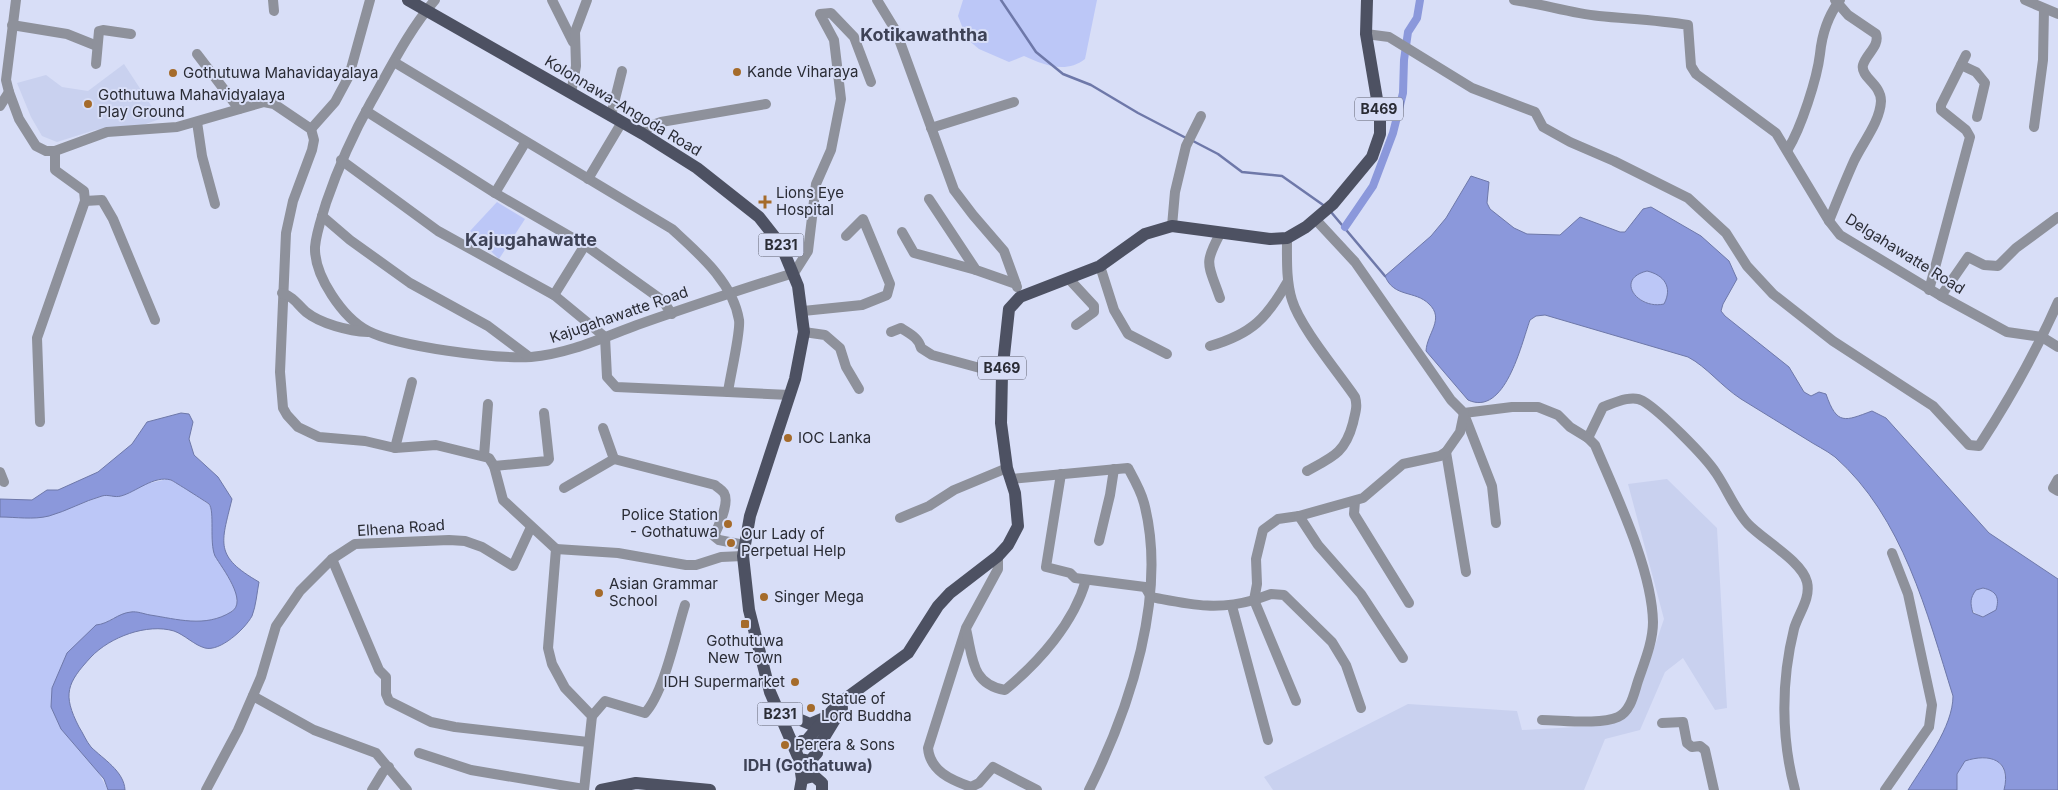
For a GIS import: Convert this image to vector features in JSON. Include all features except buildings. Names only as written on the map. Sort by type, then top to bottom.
[{"type":"main road","name":"Kolonnawa-Angoda Road","points":[[408,0],[611,115],[697,168],[759,217],[781,246],[794,273],[803,310],[804,332],[799,364],[750,516],[744,550],[749,610],[768,678],[770,692],[806,749]]},
{"type":"main road","name":"B469","points":[[1287,238],[1324,212],[1372,157],[1380,134],[1378,100],[1369,62],[1366,34],[1366,0]]},
{"type":"main road","points":[[1020,297],[1100,266],[1145,234],[1172,226],[1270,239],[1287,238]]},
{"type":"main road","name":"B469","points":[[806,749],[825,718],[838,704],[876,674],[908,653],[938,606],[950,593],[998,556],[1008,545],[1018,526],[1015,493],[1009,474],[1001,423],[1006,316],[1009,309],[1020,297]]},
{"type":"main road","name":"Kolonnawa-Angoda Road","points":[[768,678],[806,749]]},
{"type":"main road","name":"B469","points":[[806,749],[848,698]]},
{"type":"main road","points":[[789,715],[810,724],[825,718]]},
{"type":"main road","name":"B231","points":[[801,784],[806,749]]},
{"type":"main road","name":"B231","points":[[806,749],[822,787]]},
{"type":"main road","points":[[787,790],[801,784],[808,776],[822,787]]},
{"type":"main road","points":[[601,790],[636,783],[710,790]]},
{"type":"street","points":[[16,0],[3,80],[19,119],[36,146],[46,151],[55,151],[107,132],[176,127],[264,102],[274,104],[311,129],[314,140],[312,150],[293,201],[286,233],[282,292],[280,372],[283,408],[298,427],[319,437],[365,441],[395,448],[436,445],[489,458],[494,466],[503,500],[531,528],[556,549],[618,553],[696,566],[744,550]]},
{"type":"street","points":[[311,129],[335,102],[349,76],[370,0]]},
{"type":"street","name":"Kajugahawatte Road","points":[[435,0],[426,10],[366,111],[341,160],[322,216],[315,248],[320,274],[349,319],[369,332],[404,342],[464,353],[529,357],[563,353],[728,292],[794,273]]},
{"type":"street","points":[[552,0],[575,45]]},
{"type":"street","points":[[571,93],[576,66],[574,32],[587,0]]},
{"type":"street","name":"Delgahawatte Road","points":[[1514,0],[1540,2],[1597,16],[1655,20],[1688,25],[1691,66],[1696,74],[1714,90],[1766,124],[1788,149],[1828,222],[1840,235],[1929,290],[2006,332],[2042,337],[2058,347]]},
{"type":"street","points":[[2025,0],[2058,14]]},
{"type":"street","points":[[879,1],[896,31],[954,190],[973,216],[1004,250],[1020,297]]},
{"type":"street","points":[[1788,149],[1795,138],[1813,82],[1820,53],[1820,43],[1838,1]]},
{"type":"street","points":[[1828,222],[1880,109],[1881,99],[1879,89],[1864,73],[1863,68],[1863,64],[1876,43],[1876,34],[1848,15],[1838,1]]},
{"type":"street","points":[[2034,127],[2043,60],[2044,9]]},
{"type":"street","points":[[794,273],[808,251],[816,184],[831,150],[841,99],[834,40],[820,14],[831,13],[854,37],[871,82]]},
{"type":"street","points":[[12,25],[67,34],[97,46]]},
{"type":"street","points":[[96,64],[99,31],[131,34]]},
{"type":"street","points":[[1366,34],[1389,37],[1472,88],[1535,112],[1543,127],[1570,142],[1614,161],[1688,198],[1726,233],[1747,266],[1773,294],[1833,341],[1933,406],[1969,445],[1980,446],[2009,400],[2058,302]]},
{"type":"street","points":[[197,54],[239,109]]},
{"type":"street","points":[[1929,290],[1970,137],[1966,130],[1941,110],[1941,105],[1963,60],[1985,83],[1977,117]]},
{"type":"street","points":[[394,62],[525,143],[672,229],[705,259],[728,292],[739,320],[728,392]]},
{"type":"street","points":[[611,115],[622,71]]},
{"type":"street","points":[[0,106],[9,92]]},
{"type":"street","points":[[931,128],[1014,102]]},
{"type":"street","points":[[643,134],[650,126],[661,122],[766,104]]},
{"type":"street","points":[[366,111],[495,193],[585,245],[662,300],[672,314]]},
{"type":"street","points":[[1172,226],[1175,192],[1186,146],[1194,134],[1201,116]]},
{"type":"street","points":[[197,122],[202,156],[215,204]]},
{"type":"street","points":[[588,179],[622,122]]},
{"type":"street","points":[[495,193],[525,143]]},
{"type":"street","points":[[40,422],[37,338],[85,201],[84,191],[55,170],[55,151]]},
{"type":"street","points":[[341,160],[438,231],[554,295],[605,337],[607,377],[616,387],[790,394]]},
{"type":"street","points":[[928,199],[976,270]]},
{"type":"street","points":[[85,201],[102,200],[106,206],[155,320]]},
{"type":"street","points":[[1324,212],[1355,262],[1451,400],[1464,413],[1492,486],[1496,523]]},
{"type":"street","points":[[322,216],[350,240],[410,283],[488,326],[529,357]]},
{"type":"street","points":[[1941,296],[1968,257],[1984,264],[1998,266],[2016,248],[2058,217]]},
{"type":"street","points":[[803,310],[862,305],[887,295],[890,284],[863,219],[846,236]]},
{"type":"street","points":[[902,232],[914,253],[976,270],[1016,284]]},
{"type":"street","points":[[1220,298],[1208,265],[1208,256],[1221,232]]},
{"type":"street","points":[[1287,238],[1288,281],[1291,299],[1298,315],[1355,397],[1358,405],[1348,441],[1334,456],[1307,472]]},
{"type":"street","points":[[554,295],[585,245]]},
{"type":"street","points":[[1100,266],[1114,310],[1128,334],[1167,354]]},
{"type":"street","points":[[1069,279],[1094,306],[1094,312],[1076,325]]},
{"type":"street","points":[[1210,346],[1235,339],[1252,329],[1276,302],[1288,281]]},
{"type":"street","points":[[282,292],[293,297],[306,312],[330,324],[369,332]]},
{"type":"street","points":[[891,332],[901,328],[912,335],[920,342],[922,348],[932,355],[1002,374]]},
{"type":"street","points":[[804,332],[825,335],[840,348],[846,367],[859,389]]},
{"type":"street","points":[[395,448],[412,382]]},
{"type":"street","points":[[1588,438],[1603,407],[1628,399],[1642,400],[1669,423],[1714,471],[1747,524],[1802,571],[1807,583],[1806,599],[1794,628],[1784,685],[1786,758],[1795,790]]},
{"type":"street","points":[[484,456],[488,404]]},
{"type":"street","points":[[1464,413],[1512,407],[1538,407],[1558,415],[1570,427],[1595,444],[1649,586],[1653,623],[1651,637],[1630,706],[1619,717],[1597,720],[1542,720]]},
{"type":"street","points":[[494,466],[547,461],[549,459],[544,413]]},
{"type":"street","points":[[1296,701],[1254,600],[1257,584],[1256,559],[1263,530],[1278,519],[1299,516],[1363,498],[1403,464],[1440,456],[1446,452],[1460,432],[1464,413]]},
{"type":"street","points":[[603,428],[614,459]]},
{"type":"street","points":[[1446,452],[1466,572]]},
{"type":"street","points":[[564,488],[614,459],[715,486],[724,492],[726,498],[722,516],[714,536],[719,540],[744,550]]},
{"type":"street","points":[[900,518],[929,506],[954,490],[1009,474],[1061,474],[1128,468],[1144,501],[1150,535],[1151,597],[1134,675],[1105,758],[1089,790]]},
{"type":"street","points":[[1099,541],[1114,469]]},
{"type":"street","points":[[1061,474],[1046,567],[1070,573],[1075,578],[1145,587],[1151,597],[1204,607],[1232,606],[1271,594],[1284,595],[1332,642],[1346,665],[1361,708]]},
{"type":"street","points":[[2058,479],[2053,488],[2058,491]]},
{"type":"street","points":[[1355,501],[1354,514],[1409,603]]},
{"type":"street","points":[[1299,516],[1318,545],[1361,594],[1403,658]]},
{"type":"street","name":"Elhena Road","points":[[206,790],[238,730],[261,677],[276,626],[300,591],[332,559],[355,544],[449,540],[465,541],[513,566],[531,528]]},
{"type":"street","points":[[556,549],[548,648],[552,664],[565,688],[592,716]]},
{"type":"street","points":[[1885,790],[1929,727],[1932,716],[1932,705],[1908,594],[1892,553]]},
{"type":"street","points":[[998,556],[998,569],[966,628],[928,748],[929,758],[936,769],[971,786],[979,783],[993,767],[1037,790]]},
{"type":"street","points":[[332,559],[379,670],[386,678],[388,701],[431,722],[456,728],[588,742]]},
{"type":"street","points":[[966,628],[978,676],[992,688],[1005,690],[1021,677],[1057,636],[1081,600],[1086,580]]},
{"type":"street","points":[[419,753],[471,770],[584,790],[592,716],[605,701],[645,713],[650,708],[663,676],[685,605]]},
{"type":"street","points":[[1232,606],[1268,740]]},
{"type":"street","points":[[252,696],[314,730],[376,753],[408,790]]},
{"type":"street","points":[[1662,723],[1683,722],[1687,743],[1692,747],[1700,746],[1705,750],[1714,790]]},
{"type":"street","points":[[372,790],[389,766]]},
{"type":"shaded area","points":[[963,0],[1097,0],[1085,59],[1078,64],[1063,67],[1047,65],[1024,56],[1009,62],[979,49],[967,39],[958,16]]},
{"type":"shaded area","name":"Gothutuwa Mahavidyalaya Play Ground","points":[[124,64],[160,119],[140,126],[95,130],[57,142],[42,136],[31,117],[17,83],[46,75],[62,87],[88,91]]},
{"type":"shaded area","points":[[1471,176],[1489,182],[1487,203],[1490,209],[1514,228],[1527,234],[1560,235],[1580,217],[1620,232],[1625,232],[1643,209],[1651,207],[1701,236],[1729,261],[1737,279],[1723,304],[1721,311],[1725,316],[1789,367],[1804,392],[1811,396],[1819,392],[1826,394],[1834,412],[1838,416],[1843,418],[1855,417],[1872,411],[1886,418],[1989,533],[2058,579],[2058,790],[2004,790],[2006,780],[2002,765],[1990,758],[1982,758],[1965,761],[1957,774],[1957,790],[1908,790],[1943,733],[1952,708],[1953,696],[1922,600],[1910,568],[1895,537],[1859,481],[1835,457],[1741,399],[1695,361],[1688,357],[1545,315],[1536,316],[1530,320],[1510,376],[1502,389],[1492,398],[1481,402],[1468,400],[1426,351],[1435,321],[1434,310],[1423,300],[1394,288],[1385,276],[1431,236],[1446,218]],"holes":[[[1647,271],[1658,275],[1665,283],[1668,292],[1664,304],[1654,305],[1638,298],[1633,293],[1631,287],[1632,280],[1637,275]],[[1983,588],[1994,593],[1997,598],[1996,610],[1983,617],[1973,613],[1971,603],[1976,590]]]},
{"type":"shaded area","points":[[497,202],[525,219],[499,259],[470,231]]},
{"type":"shaded area","points":[[1647,271],[1658,275],[1665,283],[1668,292],[1664,304],[1654,305],[1638,298],[1633,293],[1631,287],[1632,280],[1637,275]]},
{"type":"shaded area","points":[[181,413],[189,414],[193,422],[189,439],[194,455],[218,477],[232,499],[225,527],[224,548],[234,564],[259,582],[255,603],[252,616],[244,627],[218,647],[201,647],[174,631],[163,629],[141,630],[108,643],[83,666],[72,682],[69,697],[70,706],[89,745],[117,771],[124,783],[125,790],[108,790],[104,779],[61,729],[51,707],[52,688],[67,653],[96,625],[105,623],[122,614],[133,612],[181,620],[211,620],[231,612],[236,607],[236,593],[213,550],[211,508],[209,504],[178,484],[165,479],[152,482],[121,496],[102,496],[56,514],[43,517],[0,517],[0,499],[32,500],[47,490],[58,490],[98,472],[132,444],[147,422]]},
{"type":"shaded area","points":[[168,479],[210,506],[213,549],[232,584],[237,600],[236,607],[219,618],[205,621],[158,622],[113,618],[103,625],[52,688],[108,790],[0,790],[0,517],[36,518],[49,516],[105,495],[120,497],[145,484]]},
{"type":"shaded area","points":[[1667,479],[1717,528],[1727,708],[1715,710],[1683,658],[1665,672],[1640,730],[1605,739],[1584,790],[1273,790],[1264,777],[1408,704],[1517,711],[1522,730],[1594,726],[1619,721],[1633,710],[1664,619],[1628,484]]},
{"type":"shaded area","points":[[1984,588],[1994,592],[1998,602],[1994,612],[1984,616],[1974,612],[1970,602],[1974,592]]},
{"type":"shaded area","points":[[1981,756],[1993,759],[2002,766],[2005,777],[2004,790],[1957,790],[1957,774],[1965,760]]},
{"type":"waterway","points":[[1001,0],[1036,52],[1063,74],[1091,85],[1138,113],[1188,139]]},
{"type":"waterway","points":[[1345,227],[1373,186],[1393,133],[1403,93],[1404,60],[1408,32],[1417,18],[1420,0]]},
{"type":"waterway","points":[[1193,141],[1218,154],[1242,172],[1282,176],[1326,207]]},
{"type":"waterway","points":[[1331,212],[1385,276]]},
{"type":"place","name":"Kande Viharaya","points":[[737,72]]},
{"type":"place","name":"Gothutuwa Mahavidayalaya","points":[[173,73]]},
{"type":"place","name":"Gothutuwa Mahavidyalaya Play Ground","points":[[88,104]]},
{"type":"place","name":"Lions Eye Hospital","points":[[765,202]]},
{"type":"place","name":"IOC Lanka","points":[[788,438]]},
{"type":"place","name":"Police Station - Gothatuwa","points":[[728,524]]},
{"type":"place","name":"Our Lady of Perpetual Help","points":[[731,543]]},
{"type":"place","name":"Asian Grammar School","points":[[599,593]]},
{"type":"place","name":"Singer Mega","points":[[764,597]]},
{"type":"place","name":"Gothutuwa New Town","points":[[745,624]]},
{"type":"place","name":"IDH Supermarket","points":[[795,682]]},
{"type":"place","name":"Statue of Lord Buddha","points":[[811,708]]},
{"type":"place","name":"Perera & Sons","points":[[785,745]]},
{"type":"district","name":"Kotikawaththa","points":[[924,35]]},
{"type":"district","name":"Kajugahawatte","points":[[531,240]]},
{"type":"district","name":"IDH (Gothatuwa)","points":[[808,765]]}]
